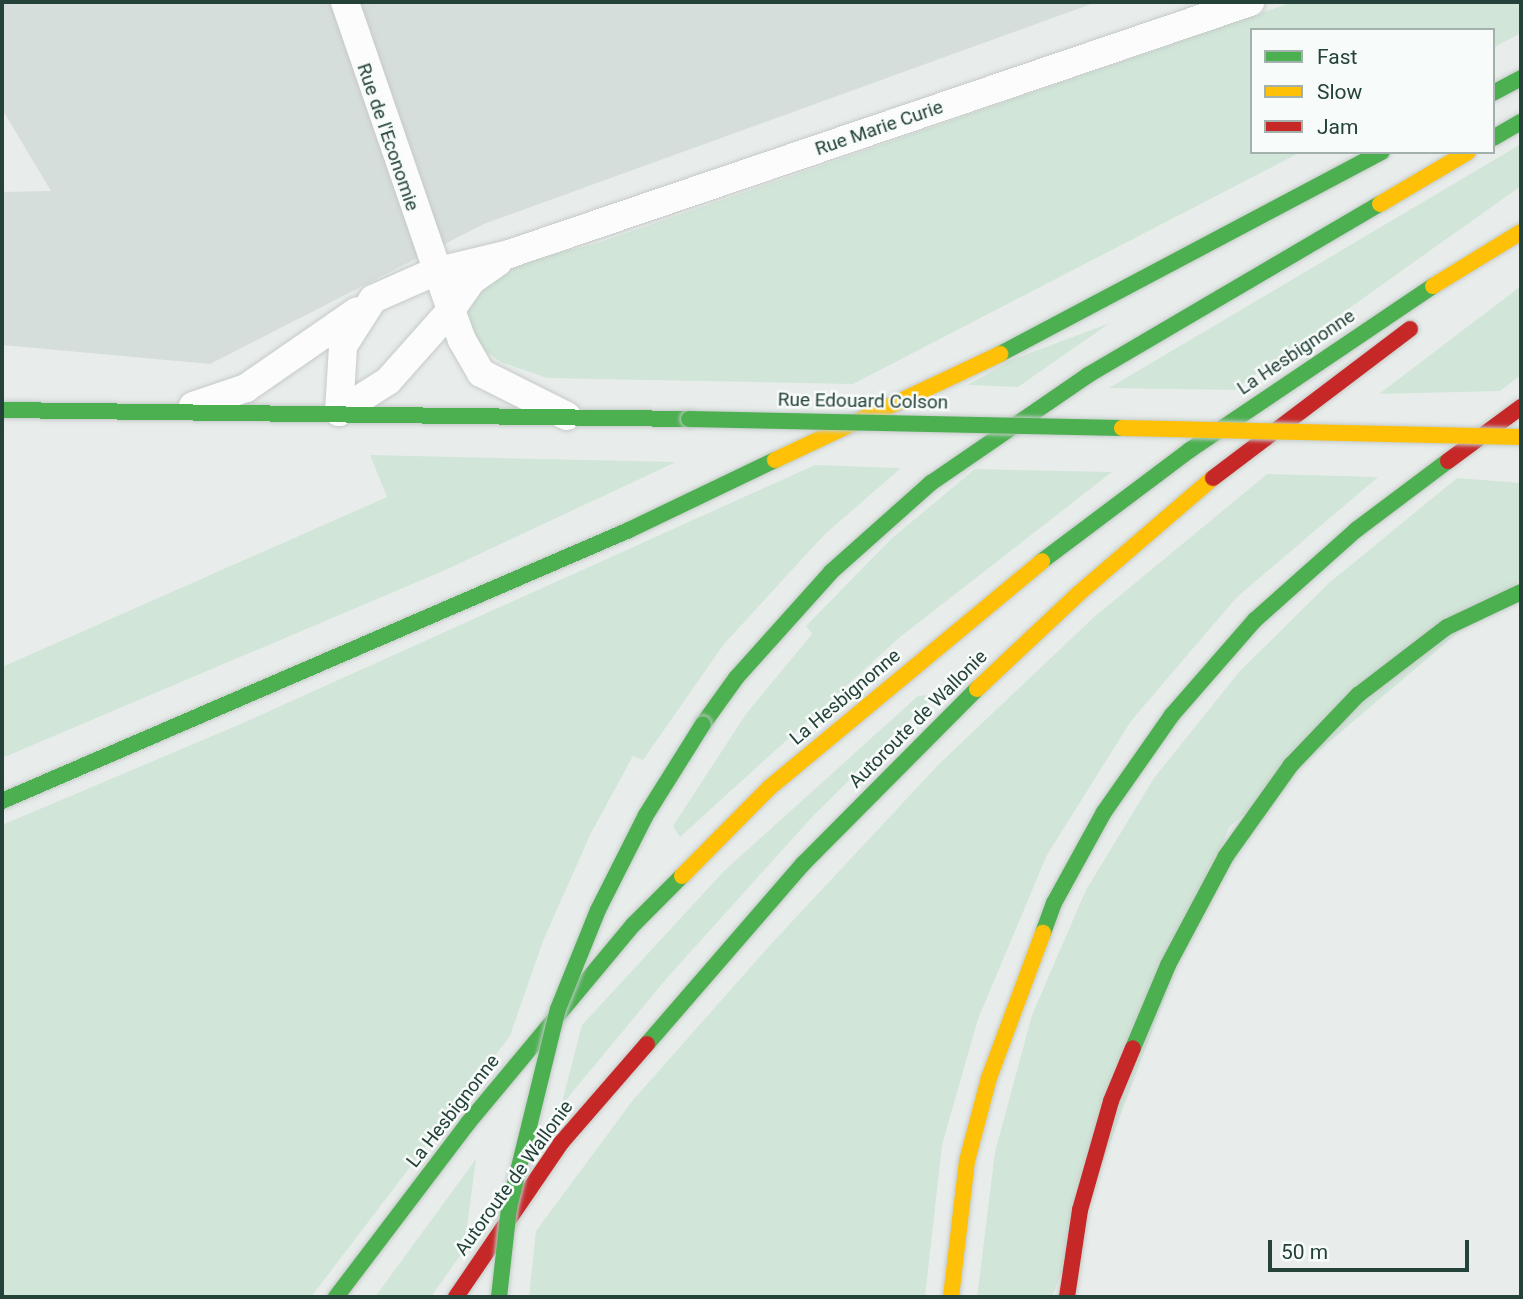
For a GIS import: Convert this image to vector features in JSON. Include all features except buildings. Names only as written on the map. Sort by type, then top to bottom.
[{"type":"main road","points":[[1495,92],[1521,78]]},
{"type":"main road","points":[[1495,137],[1521,121]]},
{"type":"main road","points":[[2,801],[629,530],[1033,338],[1378,154]]},
{"type":"main road","points":[[499,1297],[512,1196],[558,1009],[597,910],[646,815],[736,678],[831,572],[931,483],[1088,375],[1465,154]]},
{"type":"main road","points":[[1492,250],[1521,232]]},
{"type":"main road","name":"Autoroute de Wallonie","points":[[456,1297],[561,1143],[803,863],[981,685],[1078,594],[1213,478],[1430,311],[1492,250]]},
{"type":"main road","name":"La Hesbignonne","points":[[336,1297],[468,1123],[633,925],[769,788],[1034,567],[1190,450],[1404,303],[1492,250]]},
{"type":"main road","points":[[951,1297],[967,1161],[989,1078],[1054,903],[1104,812],[1172,715],[1255,621],[1356,530],[1521,407]]},
{"type":"main road","points":[[2,410],[168,415]]},
{"type":"main road","name":"Rue Edouard Colson","points":[[168,415],[339,412],[1521,437]]},
{"type":"main road","points":[[1066,1297],[1080,1210],[1111,1101],[1168,965],[1226,856],[1291,765],[1359,695],[1447,627],[1521,592]]},
{"type":"street","name":"Rue de l'Economie","points":[[345,2],[434,272],[447,291],[451,310],[481,373],[567,416]]},
{"type":"street","name":"Rue Marie Curie","points":[[509,254],[1250,2]]},
{"type":"street","points":[[168,415],[246,388],[373,299],[434,272],[509,254]]},
{"type":"street","points":[[339,412],[388,381],[451,310],[472,280],[509,254]]},
{"type":"street","points":[[339,412],[343,346],[373,299]]},
{"type":"shaded area","points":[[2,2],[1097,2],[484,224],[210,364],[2,345],[2,192],[51,191],[2,109]]},
{"type":"green space","points":[[1293,2],[1521,2],[1521,33],[1495,47],[1495,28],[1250,28],[1250,154],[1297,154],[853,384],[547,378],[501,362],[479,347],[468,324],[467,299],[499,268],[598,243]]},
{"type":"green space","points":[[1521,144],[1521,186],[1234,390],[1109,388]]},
{"type":"green space","points":[[1521,286],[1521,375],[1500,391],[1379,394]]},
{"type":"green space","points":[[1110,323],[1018,387],[968,385],[1011,360]]},
{"type":"green space","points":[[370,455],[676,462],[443,571],[2,758],[2,667],[387,497]]},
{"type":"green space","points":[[815,465],[901,468],[824,535],[724,644],[643,760],[633,756],[591,833],[543,941],[510,1036],[311,1297],[2,1297],[2,825],[243,723]]},
{"type":"green space","points":[[975,469],[1112,472],[900,637],[680,837],[673,826],[746,714],[812,634],[806,626],[892,538]]},
{"type":"green space","points":[[1267,474],[1378,477],[1237,597],[1131,721],[1047,855],[978,1019],[942,1145],[925,1297],[529,1297],[536,1231],[633,1100],[772,943],[940,763],[1093,618]]},
{"type":"green space","points":[[1457,478],[1521,483],[1521,579],[1229,827],[1052,1297],[977,1297],[995,1152],[1032,1015],[1086,890],[1154,778],[1239,672],[1329,583]]},
{"type":"green space","points":[[936,694],[813,816],[667,978],[561,1106],[582,1025],[725,870],[918,696]]},
{"type":"green space","points":[[476,1159],[464,1250],[431,1297],[375,1297]]},
{"type":"traffic: fast","points":[[1495,92],[1521,78]]},
{"type":"traffic: fast","points":[[1495,137],[1521,122]]},
{"type":"traffic: fast","points":[[1000,354],[1378,154]]},
{"type":"traffic: fast","points":[[703,724],[736,678],[831,572],[931,483],[1088,375],[1380,204]]},
{"type":"traffic: fast","points":[[1042,561],[1190,450],[1433,286]]},
{"type":"traffic: fast","points":[[2,410],[689,419]]},
{"type":"traffic: fast","points":[[689,419],[1122,428]]},
{"type":"traffic: fast","points":[[2,801],[629,530],[775,460]]},
{"type":"traffic: fast","points":[[1043,933],[1054,903],[1104,812],[1172,715],[1255,620],[1356,530],[1448,461]]},
{"type":"traffic: fast","points":[[1133,1048],[1168,965],[1226,856],[1291,765],[1358,695],[1447,627],[1521,592]]},
{"type":"traffic: fast","points":[[647,1044],[803,864],[977,689]]},
{"type":"traffic: fast","points":[[499,1297],[509,1208],[558,1009],[598,910],[646,815],[703,724]]},
{"type":"traffic: fast","points":[[336,1297],[468,1123],[633,925],[682,876]]},
{"type":"traffic: slow","points":[[1380,204],[1465,154]]},
{"type":"traffic: slow","points":[[1433,286],[1521,232]]},
{"type":"traffic: slow","points":[[775,460],[1000,354]]},
{"type":"traffic: slow","points":[[1122,428],[1521,437]]},
{"type":"traffic: slow","points":[[977,689],[1078,594],[1213,478]]},
{"type":"traffic: slow","points":[[682,876],[769,788],[1042,561]]},
{"type":"traffic: slow","points":[[951,1297],[967,1161],[989,1078],[1043,933]]},
{"type":"traffic: jam","points":[[1213,478],[1410,329]]},
{"type":"traffic: jam","points":[[1448,461],[1521,407]]},
{"type":"traffic: jam","points":[[456,1297],[561,1143],[647,1044]]},
{"type":"traffic: jam","points":[[1067,1297],[1080,1210],[1111,1101],[1133,1048]]}]
